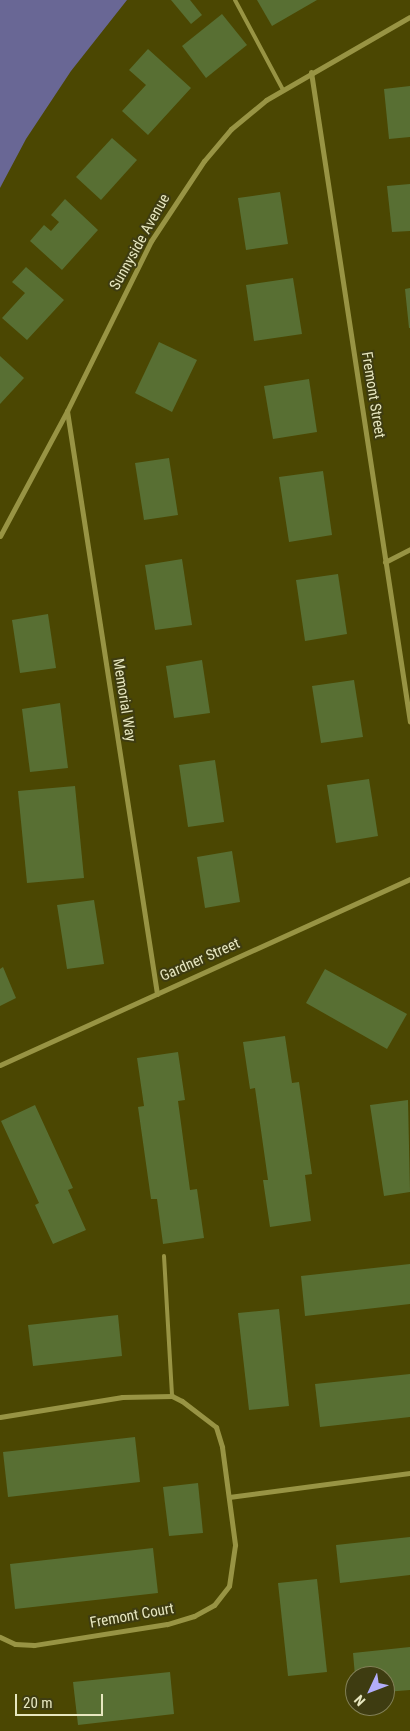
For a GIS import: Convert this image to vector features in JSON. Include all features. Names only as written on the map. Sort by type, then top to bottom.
[{"type":"street","name":"Sunnyside Avenue","points":[[0,536],[67,411],[151,241],[179,196],[230,129],[311,72],[410,18]]},
{"type":"street","name":"Fremont Street","points":[[311,72],[410,722]]},
{"type":"street","name":"Memorial Way","points":[[67,411],[157,994]]},
{"type":"street","points":[[386,562],[410,549]]},
{"type":"street","name":"Gardner Street","points":[[0,1065],[410,879]]},
{"type":"street","points":[[0,1417],[122,1397],[172,1396]]},
{"type":"street","name":"Fremont Court","points":[[0,1637],[15,1644],[34,1645],[167,1624],[194,1616],[214,1605],[229,1586],[234,1567],[229,1498],[216,1427],[199,1411],[172,1396]]},
{"type":"street","points":[[229,1498],[410,1473]]},
{"type":"lane","points":[[234,0],[283,90]]},
{"type":"lane","points":[[164,1256],[172,1396]]},
{"type":"shaded area","points":[[0,0],[127,0],[71,71],[26,139],[0,188]]},
{"type":"building","points":[[171,0],[190,0],[202,15],[191,24]]},
{"type":"building","points":[[257,0],[317,0],[272,26]]},
{"type":"building","points":[[222,14],[247,45],[206,78],[182,46]]},
{"type":"building","points":[[148,49],[191,88],[148,135],[122,111],[146,85],[129,70]]},
{"type":"building","points":[[410,86],[410,137],[389,139],[384,89]]},
{"type":"building","points":[[112,138],[137,160],[101,200],[76,177]]},
{"type":"building","points":[[410,184],[410,231],[392,232],[387,186]]},
{"type":"building","points":[[280,192],[288,244],[246,250],[238,198]]},
{"type":"building","points":[[65,199],[98,230],[62,270],[30,241],[44,225],[51,231],[59,222],[51,215]]},
{"type":"building","points":[[26,267],[64,300],[27,340],[2,318],[25,293],[12,282]]},
{"type":"building","points":[[293,278],[302,334],[254,341],[246,285]]},
{"type":"building","points":[[410,288],[410,328],[409,328],[405,289]]},
{"type":"building","points":[[159,342],[197,360],[172,412],[135,393]]},
{"type":"building","points":[[0,356],[24,378],[0,404]]},
{"type":"building","points":[[309,379],[317,432],[273,439],[264,386]]},
{"type":"building","points":[[169,458],[178,515],[144,520],[135,463]]},
{"type":"building","points":[[323,471],[332,535],[289,542],[279,477]]},
{"type":"building","points":[[182,559],[192,625],[155,630],[145,565]]},
{"type":"building","points":[[338,574],[347,634],[305,641],[296,580]]},
{"type":"building","points":[[48,614],[56,668],[20,673],[12,620]]},
{"type":"building","points":[[202,660],[210,713],[174,718],[166,666]]},
{"type":"building","points":[[354,680],[363,737],[321,743],[312,686]]},
{"type":"building","points":[[60,703],[68,768],[30,772],[22,709]]},
{"type":"building","points":[[215,760],[224,822],[188,827],[179,765]]},
{"type":"building","points":[[369,779],[378,836],[336,843],[327,785]]},
{"type":"building","points":[[75,786],[84,878],[27,883],[18,791]]},
{"type":"building","points":[[232,851],[240,902],[205,908],[197,857]]},
{"type":"building","points":[[94,900],[104,964],[67,969],[57,905]]},
{"type":"building","points":[[3,967],[16,998],[0,1006],[0,969]]},
{"type":"building","points":[[325,969],[407,1014],[387,1049],[306,1003]]},
{"type":"building","points":[[285,1036],[292,1083],[299,1082],[312,1174],[305,1175],[311,1221],[270,1227],[263,1180],[268,1180],[255,1088],[250,1089],[243,1042]]},
{"type":"building","points":[[178,1052],[185,1100],[178,1101],[190,1190],[197,1189],[204,1238],[163,1244],[157,1199],[151,1199],[138,1107],[144,1106],[137,1058]]},
{"type":"building","points":[[408,1100],[410,1192],[384,1196],[370,1105]]},
{"type":"building","points":[[35,1105],[73,1188],[68,1190],[86,1230],[53,1244],[35,1205],[39,1203],[1,1121]]},
{"type":"building","points":[[410,1264],[410,1304],[305,1316],[301,1276]]},
{"type":"building","points":[[279,1309],[289,1406],[249,1410],[238,1313]]},
{"type":"building","points":[[118,1315],[122,1356],[33,1366],[28,1325]]},
{"type":"building","points":[[410,1374],[410,1417],[320,1427],[315,1384]]},
{"type":"building","points":[[135,1437],[140,1482],[8,1497],[3,1452]]},
{"type":"building","points":[[198,1483],[203,1533],[169,1536],[163,1487]]},
{"type":"building","points":[[410,1537],[410,1575],[340,1583],[336,1545]]},
{"type":"building","points":[[153,1548],[158,1593],[15,1609],[10,1564]]},
{"type":"building","points":[[317,1579],[327,1672],[288,1676],[278,1583]]},
{"type":"building","points":[[410,1647],[410,1690],[395,1691],[395,1666],[354,1666],[353,1653]]},
{"type":"building","points":[[170,1672],[174,1714],[78,1725],[73,1682]]}]
